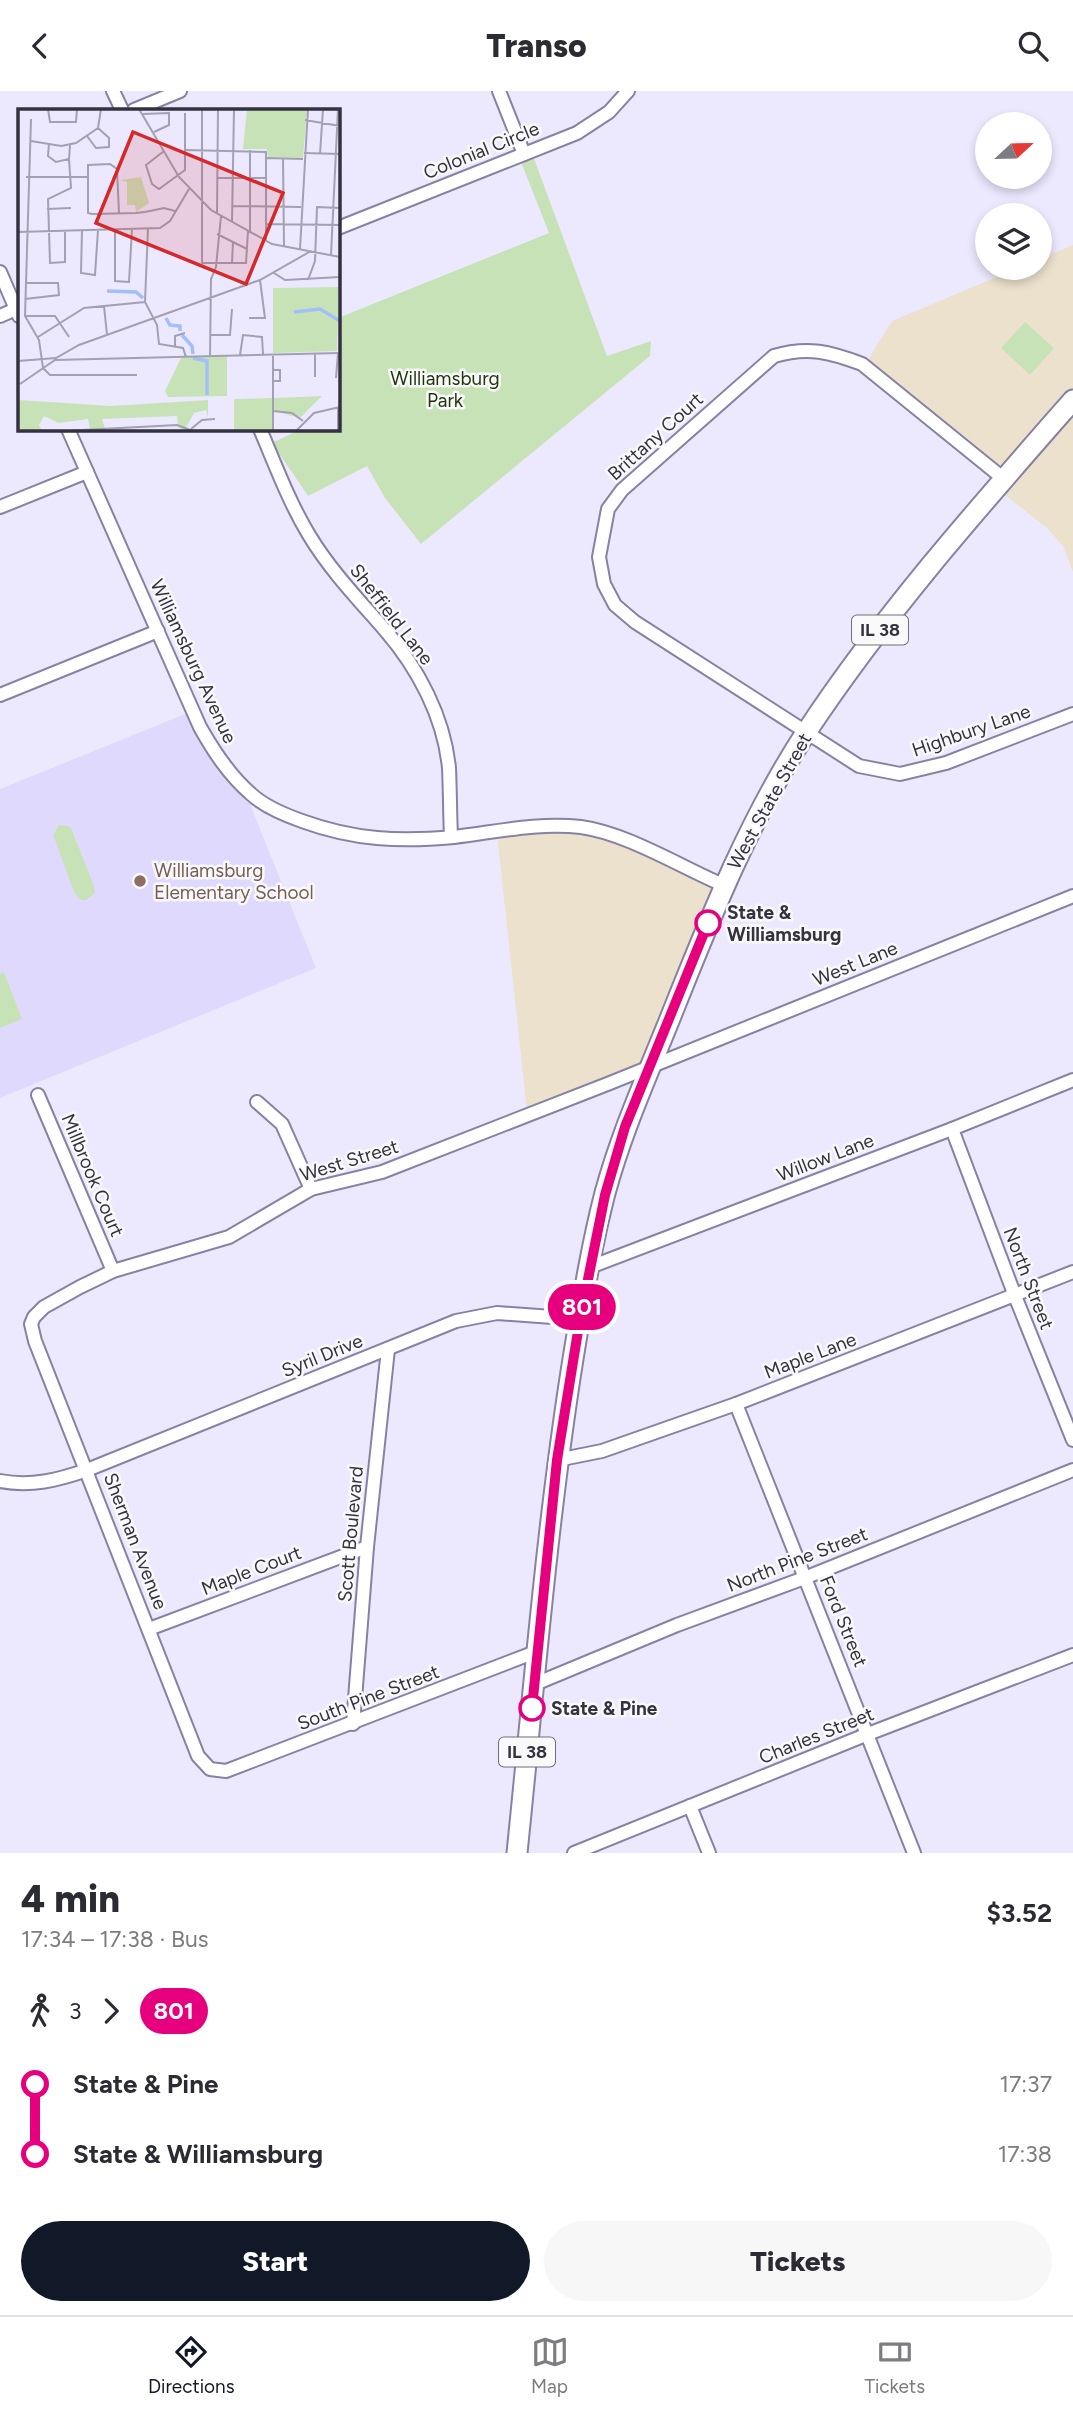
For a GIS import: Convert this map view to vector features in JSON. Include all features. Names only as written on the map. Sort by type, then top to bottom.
[{"type":"main road","name":"West State Street","points":[[517,1853],[557,1460],[590,1267],[605,1195],[625,1127],[723,885],[763,806],[807,732],[885,624],[973,513],[1073,400]]},
{"type":"street","points":[[113,91],[122,109]]},
{"type":"street","points":[[136,109],[180,91]]},
{"type":"street","points":[[499,91],[524,154]]},
{"type":"street","name":"Colonial Circle","points":[[340,226],[577,133],[609,112],[628,91]]},
{"type":"street","points":[[0,272],[18,313],[0,316]]},
{"type":"street","name":"Brittany Court","points":[[807,732],[635,622],[615,605],[604,584],[598,557],[608,509],[622,490],[774,356],[794,350],[838,355],[862,364],[1004,479]]},
{"type":"street","name":"Williamsburg Avenue","points":[[69,431],[200,727],[216,755],[252,795],[283,814],[326,830],[372,839],[451,837],[543,825],[598,830],[723,885]]},
{"type":"street","name":"Sheffield Lane","points":[[261,431],[308,534],[345,587],[386,631],[415,670],[436,714],[448,765],[451,837]]},
{"type":"street","points":[[0,507],[87,472]]},
{"type":"street","points":[[0,695],[158,631]]},
{"type":"street","name":"Highbury Lane","points":[[807,732],[859,765],[900,774],[946,763],[1073,714]]},
{"type":"street","name":"West Lane","points":[[651,1065],[1073,896]]},
{"type":"street","name":"West Street","points":[[31,1324],[44,1307],[113,1271],[229,1237],[311,1189],[382,1172],[651,1065]]},
{"type":"street","name":"Willow Lane","points":[[590,1267],[1073,1080]]},
{"type":"street","name":"Millbrook Court","points":[[38,1095],[113,1271]]},
{"type":"street","points":[[257,1102],[282,1123],[311,1189]]},
{"type":"street","name":"North Street","points":[[952,1129],[1073,1440]]},
{"type":"street","name":"Maple Lane","points":[[557,1460],[602,1451],[736,1404],[1073,1272]]},
{"type":"street","name":"Syril Drive","points":[[0,1481],[31,1484],[48,1482],[87,1470],[456,1321],[477,1315],[517,1314],[580,1319]]},
{"type":"street","name":"Sherman Avenue","points":[[31,1324],[198,1756],[210,1769]]},
{"type":"street","name":"Scott Boulevard","points":[[353,1724],[367,1546],[388,1349]]},
{"type":"street","name":"Ford Street","points":[[736,1404],[915,1853]]},
{"type":"street","name":"North Pine Street","points":[[535,1684],[677,1625],[807,1577],[1073,1470]]},
{"type":"street","name":"Maple Court","points":[[149,1629],[367,1546]]},
{"type":"street","name":"South Pine Street","points":[[210,1769],[226,1771],[538,1651]]},
{"type":"street","name":"Charles Street","points":[[573,1853],[1073,1655]]},
{"type":"street","points":[[690,1806],[709,1853]]},
{"type":"shaded area","points":[[1073,245],[1073,393],[1004,472],[867,361],[892,321],[989,280],[1052,280],[1052,254]]},
{"type":"shaded area","points":[[1073,411],[1073,572],[1063,546],[1047,528],[1001,492]]},
{"type":"shaded area","name":"Williamsburg Elementary School","points":[[190,712],[246,794],[316,968],[0,1098],[0,789]]},
{"type":"shaded area","points":[[543,829],[599,835],[718,887],[647,1063],[527,1111],[497,834]]},
{"type":"green space","name":"Williamsburg Park","points":[[533,156],[607,356],[651,341],[650,356],[421,544],[385,498],[367,466],[308,496],[272,443],[297,431],[340,431],[340,317],[549,233],[521,162]]},
{"type":"green space","points":[[1025,322],[1054,348],[1030,375],[1001,348]]},
{"type":"green space","points":[[59,825],[71,828],[94,886],[95,893],[86,900],[81,900],[75,894],[53,835]]},
{"type":"green space","points":[[4,972],[22,1019],[0,1028],[0,974]]},
{"type":"bus line","name":"801","points":[[532,1708],[557,1460],[580,1319],[605,1195],[625,1127],[708,923]]},
{"type":"place","name":"Williamsburg Elementary School","points":[[140,881]]},
{"type":"place","name":"State & Williamsburg","points":[[708,923]]},
{"type":"place","name":"State & Pine","points":[[532,1708]]}]
